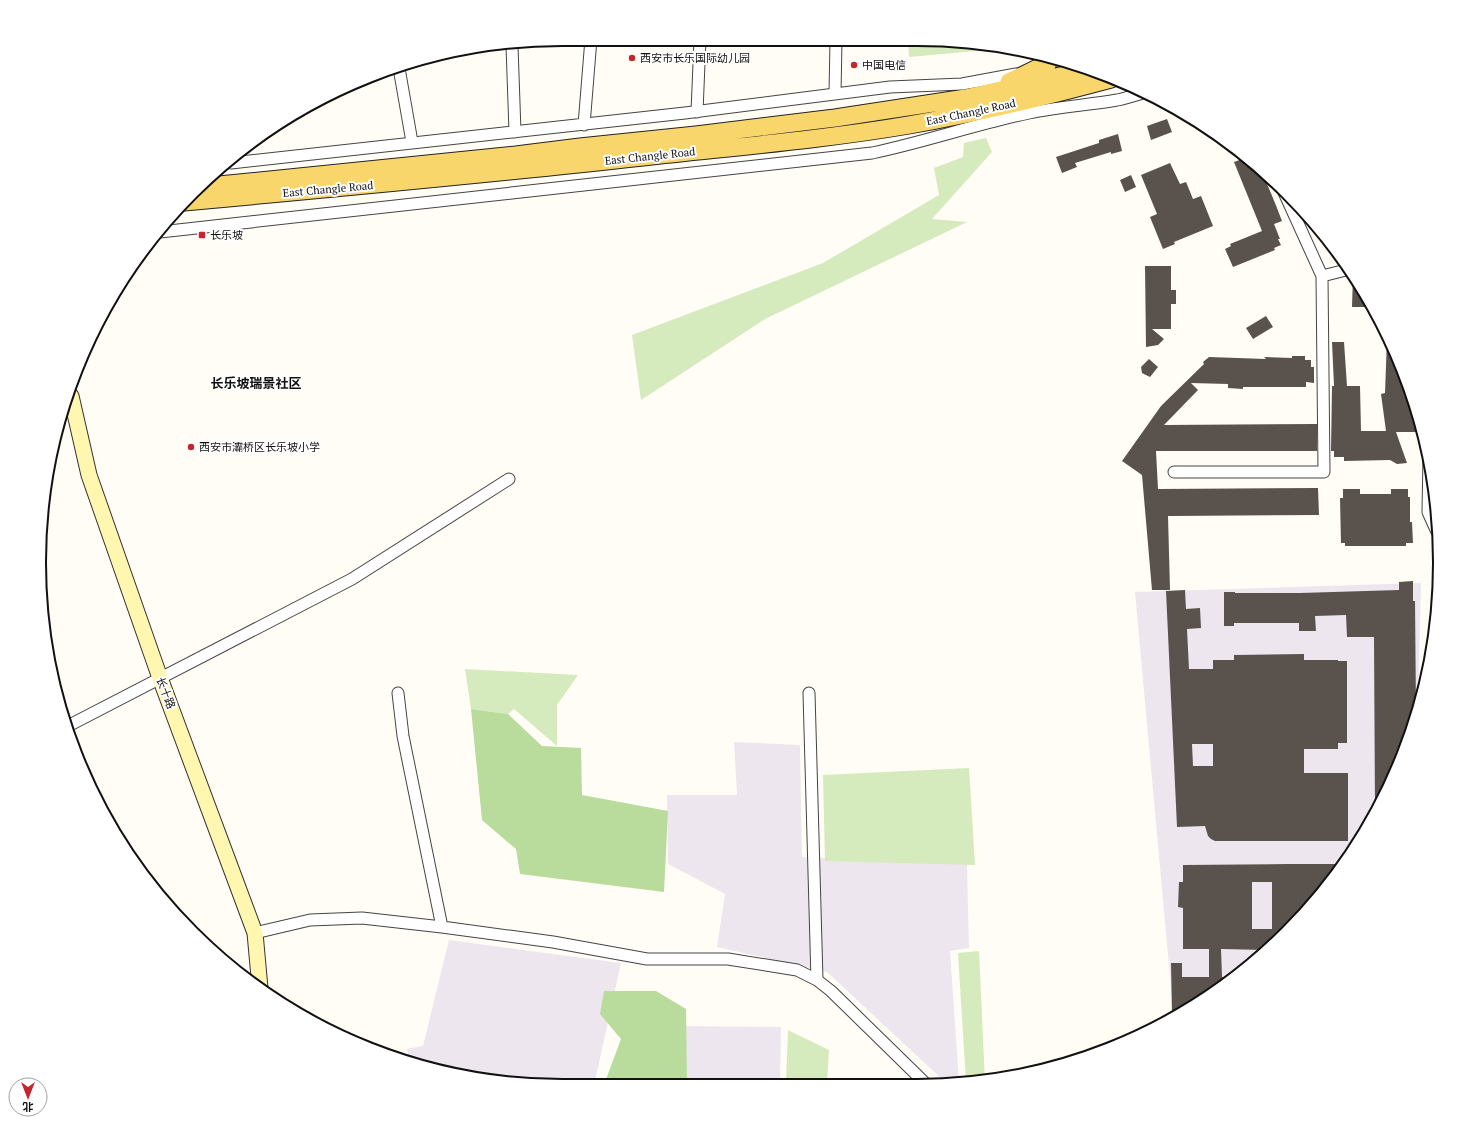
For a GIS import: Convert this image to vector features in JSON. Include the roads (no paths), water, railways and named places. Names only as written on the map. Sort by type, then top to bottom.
[{"type":"main road","points":[[982,95],[1048,63]]},
{"type":"main road","name":"East Changle Road","points":[[209,186],[516,155],[704,134],[900,109],[982,95],[1079,72]]},
{"type":"main road","name":"East Changle Road","points":[[193,201],[420,181],[814,138],[958,116],[1040,98],[1104,81]]},
{"type":"street","points":[[584,125],[590,46]]},
{"type":"street","points":[[698,112],[700,46]]},
{"type":"street","points":[[835,94],[836,46]]},
{"type":"street","points":[[512,48],[515,132]]},
{"type":"street","points":[[236,162],[412,142],[698,112],[890,87],[962,84],[1019,73],[1047,63]]},
{"type":"street","points":[[400,72],[412,142]]},
{"type":"street","points":[[167,231],[872,153],[907,146],[962,128],[1021,114],[1117,100],[1136,95]]},
{"type":"street","points":[[1174,472],[1324,472],[1322,276],[1290,206]]},
{"type":"street","points":[[1322,276],[1342,271]]},
{"type":"street","name":"长十路","points":[[72,400],[89,475],[160,678],[255,933],[259,980]]},
{"type":"street","points":[[72,725],[352,579],[509,479]]},
{"type":"street","points":[[1428,492],[1428,512],[1431,519]]},
{"type":"street","points":[[398,692],[403,736],[442,927]]},
{"type":"street","points":[[809,692],[817,980]]},
{"type":"street","points":[[255,933],[310,920],[362,918],[553,942],[647,959],[728,959],[797,970],[817,980],[831,991],[921,1079]]},
{"type":"place","name":"西安市长乐国际幼儿园","points":[[632,58]]},
{"type":"place","name":"中国电信","points":[[854,65]]},
{"type":"place","name":"长乐坡","points":[[202,235]]},
{"type":"place","name":"西安市灞桥区长乐坡小学","points":[[191,447]]},
{"type":"district","name":"长乐坡瑞景社区","points":[[256,383]]}]
